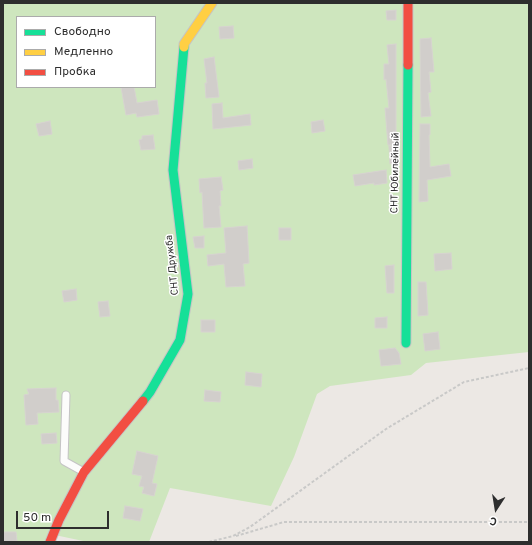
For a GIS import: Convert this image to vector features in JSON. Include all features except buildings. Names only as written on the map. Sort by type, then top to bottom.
[{"type":"street","name":"СНТ Дружба","points":[[50,542],[58,520],[84,472],[150,392],[180,340],[188,294],[173,170],[184,44],[212,3]]},
{"type":"street","name":"СНТ Юбилейный","points":[[406,343],[408,3]]},
{"type":"lane","points":[[66,395],[64,461],[84,472]]},
{"type":"path","points":[[233,536],[250,527],[386,429],[464,382],[529,368]]},
{"type":"path","points":[[209,542],[284,522],[529,522]]},
{"type":"green space","points":[[3,3],[529,3],[529,352],[426,363],[411,375],[330,386],[317,394],[294,457],[271,506],[170,488],[149,542],[88,542],[50,534],[47,542],[3,542]]},
{"type":"traffic: fast","points":[[143,401],[150,392],[180,340],[188,294],[173,170],[184,47]]},
{"type":"traffic: fast","points":[[406,343],[408,65]]},
{"type":"traffic: slow","points":[[184,47],[184,44],[212,3]]},
{"type":"traffic: jam","points":[[408,3],[408,65]]},
{"type":"traffic: jam","points":[[50,542],[59,520],[84,472],[143,401]]}]
